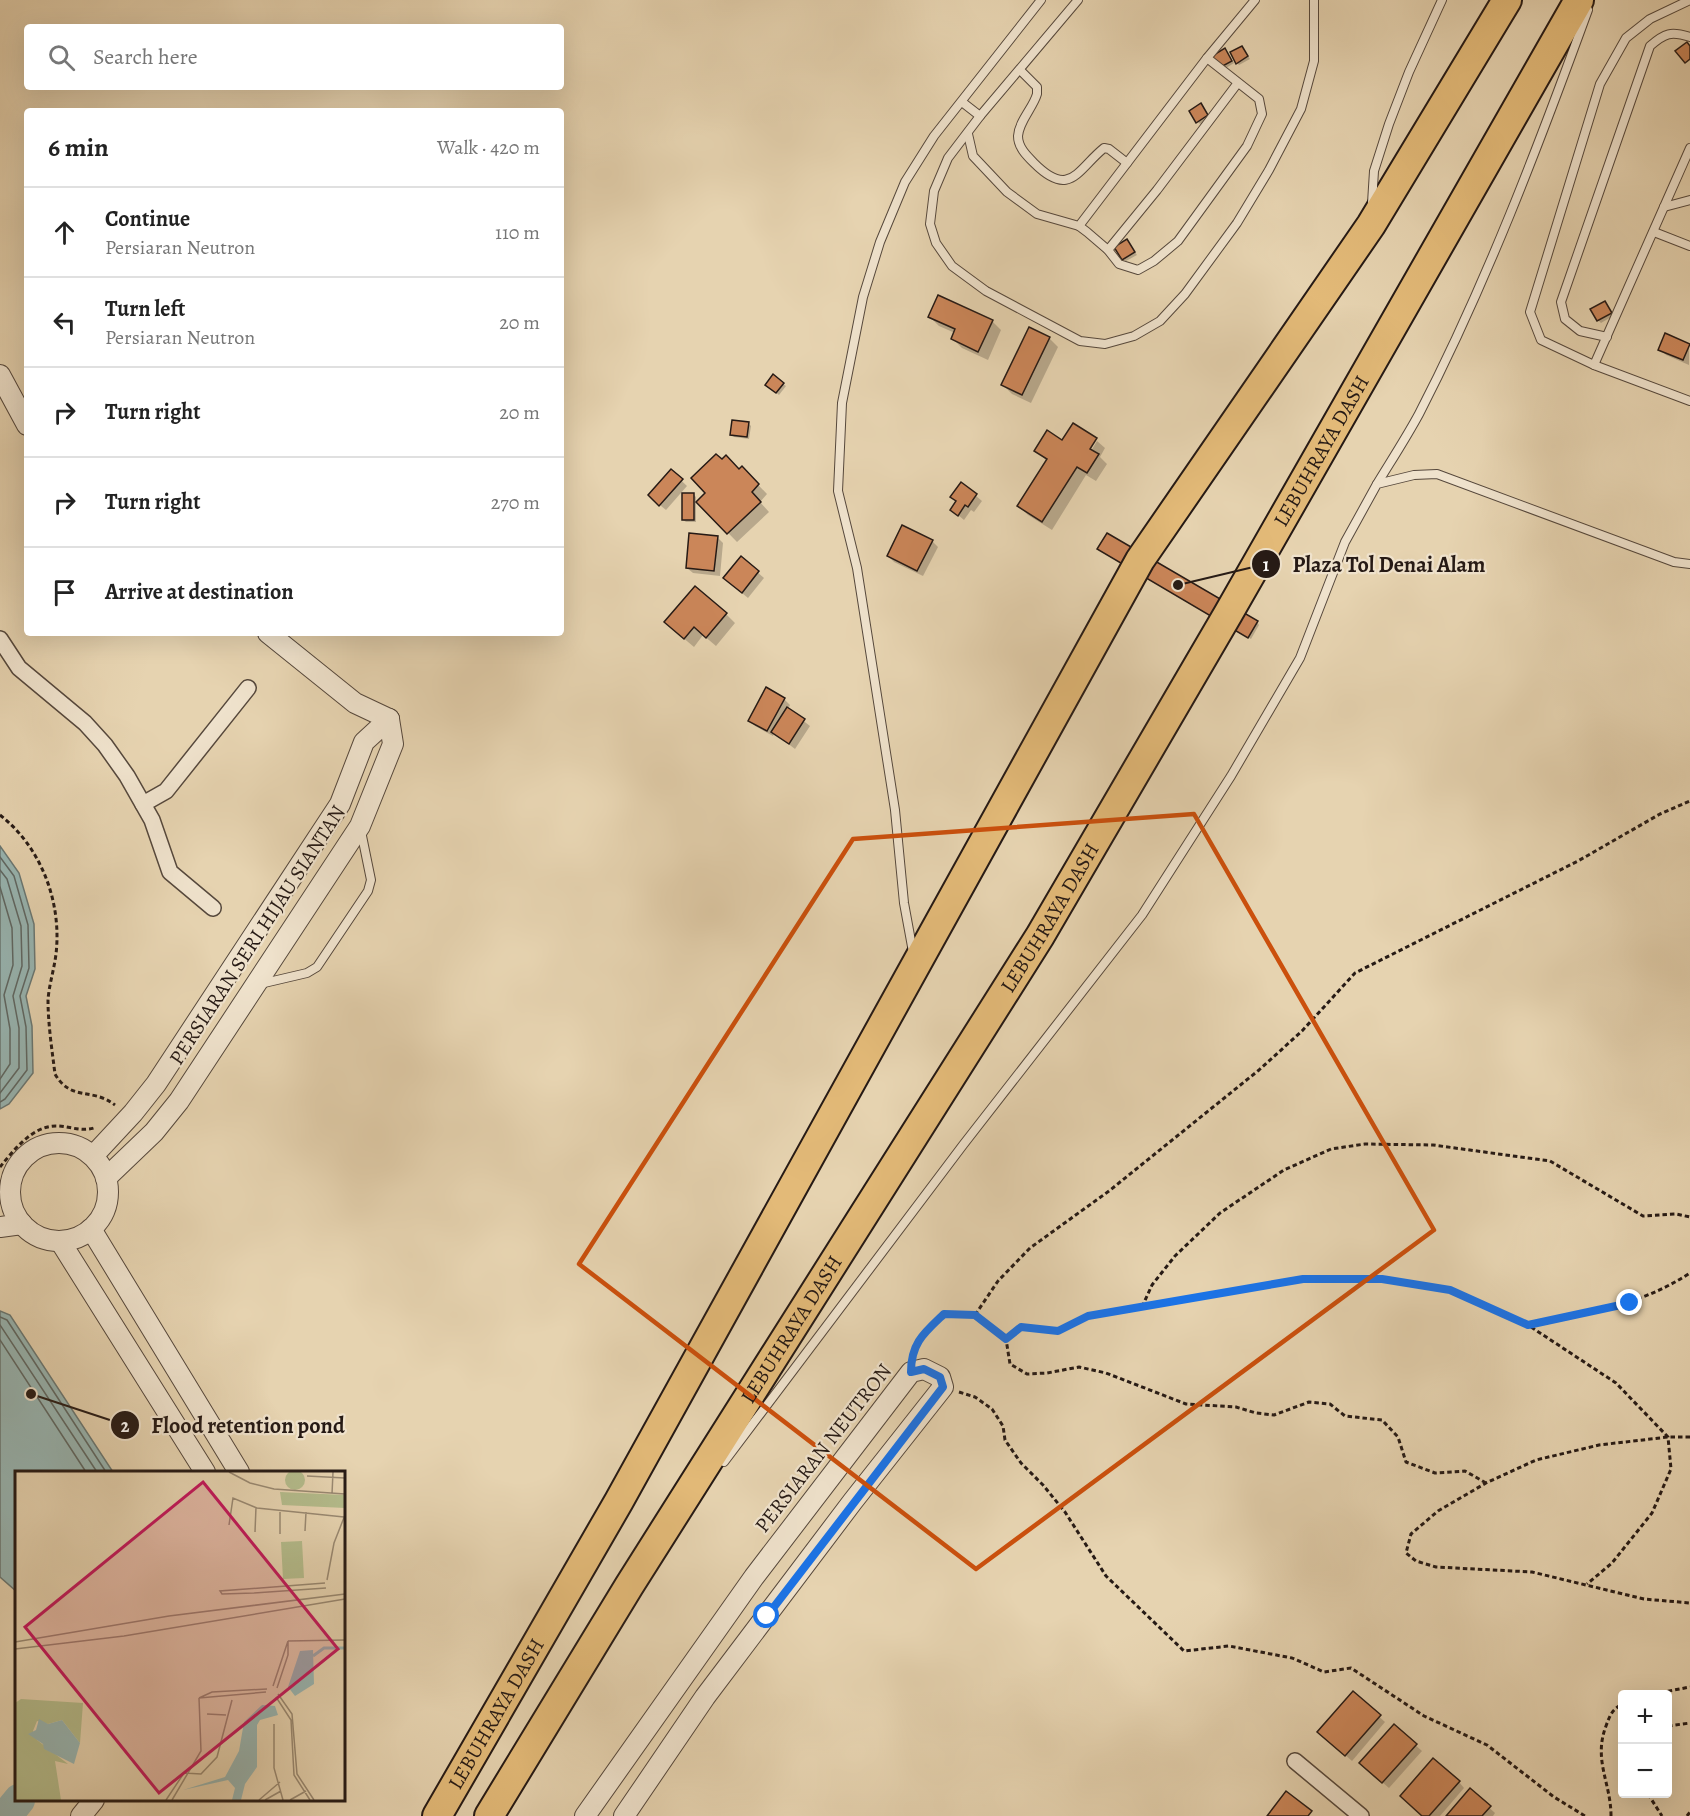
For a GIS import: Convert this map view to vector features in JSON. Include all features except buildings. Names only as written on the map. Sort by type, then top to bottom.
[{"type":"highway","name":"LEBUHRAYA DASH","points":[[437,1816],[619,1501],[1140,560],[1371,225],[1507,0]]},
{"type":"highway","name":"LEBUHRAYA DASH","points":[[489,1816],[629,1586],[1040,936],[1234,604],[1579,0]]},
{"type":"street","points":[[0,375],[24,419]]},
{"type":"street","points":[[271,636],[355,703],[389,719]]},
{"type":"street","points":[[0,639],[19,669],[85,723],[105,745],[127,776],[152,820],[170,872],[213,908]]},
{"type":"street","points":[[143,804],[166,791],[248,688]]},
{"type":"street","name":"PERSIARAN SERI HIJAU SIANTAN","points":[[106,1178],[154,1132],[179,1101],[360,826],[393,744],[389,719]]},
{"type":"street","name":"PERSIARAN SERI HIJAU SIANTAN","points":[[93,1156],[156,1084],[340,804],[364,741],[389,719]]},
{"type":"street","points":[[63,1143],[79,1147],[93,1156],[103,1169],[108,1201],[102,1216],[92,1229],[77,1238],[60,1241],[39,1236],[22,1224],[5,1197],[19,1164],[31,1152],[46,1145],[63,1143]]},
{"type":"street","points":[[0,1227],[22,1224]]},
{"type":"street","points":[[92,1229],[238,1471]]},
{"type":"street","points":[[60,1241],[204,1471]]},
{"type":"street","name":"PERSIARAN NEUTRON","points":[[585,1816],[754,1577],[911,1372],[924,1369],[940,1377],[943,1387]]},
{"type":"street","points":[[624,1816],[705,1697],[846,1510],[943,1387]]},
{"type":"street","points":[[1296,1761],[1360,1816]]},
{"type":"street","points":[[81,1816],[93,1801]]},
{"type":"lane","points":[[916,965],[904,903],[895,810],[857,568],[838,491],[842,403],[863,297],[880,242],[905,182],[934,135],[1041,0]]},
{"type":"lane","points":[[1078,0],[980,116],[948,158],[934,191],[930,224],[936,243],[952,266],[986,291],[1080,341],[1105,344],[1134,336],[1160,321],[1185,294],[1237,223],[1269,170],[1301,109],[1314,61],[1314,0]]},
{"type":"lane","points":[[1079,226],[1207,58],[1255,0]]},
{"type":"lane","points":[[1371,225],[1374,171],[1409,72],[1442,0]]},
{"type":"lane","points":[[715,1474],[963,1145],[1142,915],[1231,776],[1300,658],[1346,542],[1418,415],[1471,306],[1542,136],[1592,0]]},
{"type":"lane","points":[[1690,0],[1650,19],[1626,38],[1600,84],[1530,312],[1541,340],[1594,365],[1690,401]]},
{"type":"lane","points":[[1606,337],[1580,331],[1565,319],[1561,302],[1650,46],[1663,35],[1680,34],[1690,37]]},
{"type":"lane","points":[[968,134],[973,156],[1007,192],[1037,214],[1079,226],[1108,250],[1119,264],[1138,270],[1154,261],[1178,241],[1247,146],[1262,114],[1258,99],[1207,58]]},
{"type":"lane","points":[[1020,70],[1037,87],[1037,94],[1018,133],[1019,144],[1040,169],[1053,178],[1064,181],[1077,175],[1104,148],[1109,149],[1127,163]]},
{"type":"lane","points":[[1108,250],[1158,190],[1237,84]]},
{"type":"lane","points":[[962,102],[980,116]]},
{"type":"lane","points":[[1594,365],[1690,148]]},
{"type":"lane","points":[[1664,207],[1690,200]]},
{"type":"lane","points":[[1654,232],[1690,246]]},
{"type":"lane","points":[[1377,484],[1414,475],[1437,474],[1674,562],[1690,564]]},
{"type":"lane","points":[[255,985],[308,973],[316,967],[362,901],[371,880],[360,826]]},
{"type":"lane","points":[[629,1586],[693,1502]]},
{"type":"path","points":[[975,1315],[998,1281],[1030,1248],[1109,1191],[1259,1070],[1302,1030],[1355,973],[1578,861],[1660,814],[1690,801]]},
{"type":"path","points":[[0,815],[15,827],[42,867],[55,916],[56,952],[48,1000],[55,1074],[60,1083],[70,1091],[97,1095],[119,1107]]},
{"type":"path","points":[[0,1167],[29,1135],[54,1126],[86,1131],[101,1125]]},
{"type":"path","points":[[1142,1307],[1152,1285],[1163,1270],[1220,1213],[1284,1170],[1331,1149],[1365,1144],[1434,1145],[1550,1161],[1643,1216],[1676,1214],[1690,1217]]},
{"type":"path","points":[[1528,1325],[1630,1303],[1670,1286],[1690,1273]]},
{"type":"path","points":[[1006,1339],[1021,1327],[1058,1331],[1088,1316],[1303,1279],[1382,1279],[1450,1290],[1528,1325],[1616,1383],[1668,1437],[1671,1469],[1652,1513],[1612,1563],[1587,1584]]},
{"type":"path","points":[[911,1372],[911,1356],[923,1333],[944,1314],[975,1315],[1006,1339],[1010,1364],[1027,1374],[1079,1367],[1106,1373],[1186,1404],[1236,1407],[1274,1415],[1309,1402],[1330,1404],[1345,1416],[1382,1420],[1398,1437],[1406,1462],[1435,1473],[1465,1472],[1486,1483]]},
{"type":"path","points":[[943,1387],[975,1397],[992,1408],[1003,1426],[1005,1440],[1020,1463],[1043,1485],[1065,1512],[1106,1576],[1184,1651],[1229,1646],[1292,1658],[1324,1672],[1351,1668],[1424,1716],[1486,1745],[1554,1797],[1585,1816]]},
{"type":"path","points":[[1690,1437],[1668,1437],[1599,1445],[1536,1460],[1486,1483],[1438,1510],[1411,1534],[1407,1553],[1416,1561],[1436,1567],[1532,1572],[1644,1599],[1690,1603]]},
{"type":"path","points":[[1672,1691],[1690,1687]]},
{"type":"path","points":[[1611,1816],[1600,1741],[1612,1710],[1618,1707]]},
{"type":"path","points":[[1672,1725],[1690,1723]]},
{"type":"path","points":[[1651,1798],[1662,1816]]},
{"type":"path","points":[[1687,1816],[1690,1812]]},
{"type":"highlighted area","points":[[1194,814],[1434,1230],[976,1569],[579,1264],[853,839]]},
{"type":"water","points":[[0,846],[19,873],[34,924],[35,969],[26,996],[32,1026],[33,1073],[9,1104],[0,1109]]},
{"type":"water","points":[[0,1311],[10,1315],[112,1471],[15,1471],[15,1590],[0,1577]]},
{"type":"waterway","points":[[6,1816],[18,1801]]},
{"type":"place","name":"Plaza Tol Denai Alam","points":[[1178,585]]},
{"type":"place","name":"Flood retention pond","points":[[31,1394]]},
{"type":"route","points":[[767,1616],[943,1387],[940,1377],[924,1369],[911,1372],[911,1356],[923,1333],[944,1314],[975,1315],[1006,1339],[1021,1327],[1058,1331],[1088,1316],[1303,1279],[1382,1279],[1450,1290],[1528,1325],[1630,1303]]}]
